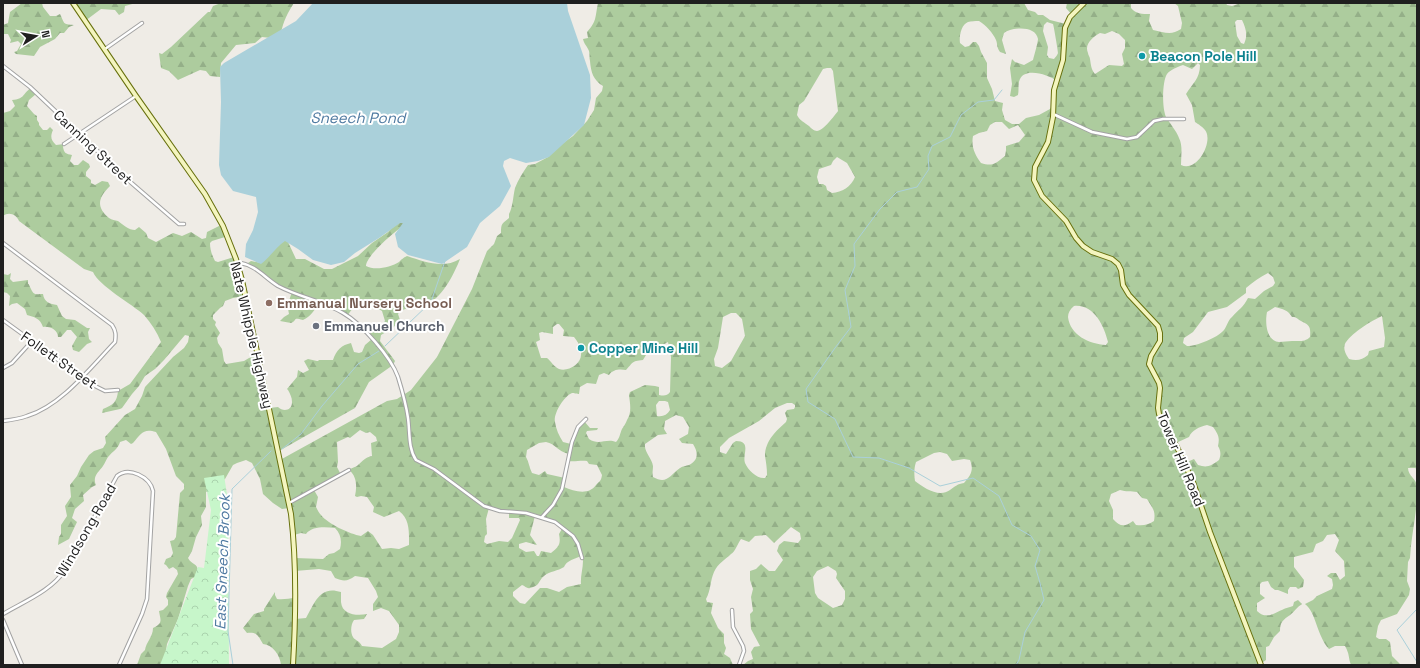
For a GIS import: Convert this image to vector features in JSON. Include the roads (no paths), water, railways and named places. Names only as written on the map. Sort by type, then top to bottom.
[{"type":"street","name":"Nate Whipple Highway","points":[[73,3],[205,194],[223,226],[237,262],[247,301],[289,503],[294,540],[296,584],[293,665]]},
{"type":"street","name":"Tower Hill Road","points":[[1084,3],[1070,17],[1065,28],[1064,56],[1054,90],[1053,114],[1047,145],[1035,167],[1034,180],[1042,196],[1061,216],[1083,246],[1092,252],[1112,259],[1118,264],[1121,270],[1122,282],[1129,295],[1158,326],[1160,341],[1151,356],[1149,364],[1160,388],[1158,411],[1193,482],[1210,532],[1261,665]]},
{"type":"street","points":[[105,49],[142,23]]},
{"type":"street","name":"Canning Street","points":[[3,66],[30,87],[140,190],[179,224],[184,224]]},
{"type":"street","points":[[64,144],[136,96]]},
{"type":"street","points":[[1053,114],[1092,132],[1127,139],[1137,137],[1154,121],[1163,119],[1184,119]]},
{"type":"street","points":[[3,243],[102,318],[115,329],[116,337],[115,342],[66,393],[50,406],[28,416],[3,421]]},
{"type":"street","points":[[237,262],[248,264],[279,286],[344,313],[366,332],[385,354],[396,373],[406,406],[412,451],[416,460],[434,469],[484,506],[500,511],[526,513],[556,522],[574,536],[582,558]]},
{"type":"street","name":"Follett Street","points":[[3,320],[91,384],[105,391],[118,390]]},
{"type":"street","points":[[3,368],[12,363],[32,340]]},
{"type":"street","points":[[542,518],[553,505],[562,489],[572,442],[578,427],[586,419]]},
{"type":"street","points":[[289,503],[349,470]]},
{"type":"street","name":"Windsong Road","points":[[3,614],[43,592],[58,579],[66,570],[117,476],[125,471],[134,472],[148,481],[154,491],[148,593],[142,614],[119,665]]},
{"type":"street","points":[[732,610],[734,627],[744,651],[738,665]]},
{"type":"street","points":[[3,620],[22,665]]},
{"type":"water","name":"Sneech Pond","points":[[313,3],[567,3],[568,11],[590,75],[591,98],[584,125],[549,157],[526,163],[510,158],[504,161],[503,166],[511,186],[500,206],[480,223],[467,247],[442,264],[408,255],[398,247],[395,234],[403,223],[400,223],[344,262],[331,265],[313,260],[285,241],[261,264],[245,257],[246,244],[253,230],[258,212],[256,197],[233,191],[221,175],[219,165],[221,102],[220,67],[224,63],[296,21]]},
{"type":"waterway","points":[[1002,90],[994,100],[978,102],[961,115],[950,137],[932,146],[928,156],[929,169],[917,187],[897,192],[880,209],[854,244],[855,266],[845,290],[851,327],[806,389],[808,402],[835,419],[853,457],[879,458],[909,468],[940,486],[973,478],[999,496],[1012,525],[1031,536],[1040,550],[1035,566],[1044,600],[1025,632],[1019,660],[1016,665]]},
{"type":"waterway","name":"East Sneech Brook","points":[[385,346],[431,302],[445,261]]},
{"type":"waterway","name":"East Sneech Brook","points":[[282,449],[301,434],[322,406],[358,364],[379,351]]},
{"type":"waterway","name":"East Sneech Brook","points":[[233,665],[228,631],[232,489],[271,451]]},
{"type":"waterway","points":[[1417,609],[1397,630],[1417,662]]},
{"type":"place","name":"Beacon Pole Hill","points":[[1142,56]]},
{"type":"place","name":"Emmanual Nursery School","points":[[269,303]]},
{"type":"place","name":"Emmanuel Church","points":[[316,326]]},
{"type":"place","name":"Copper Mine Hill","points":[[581,348]]}]
